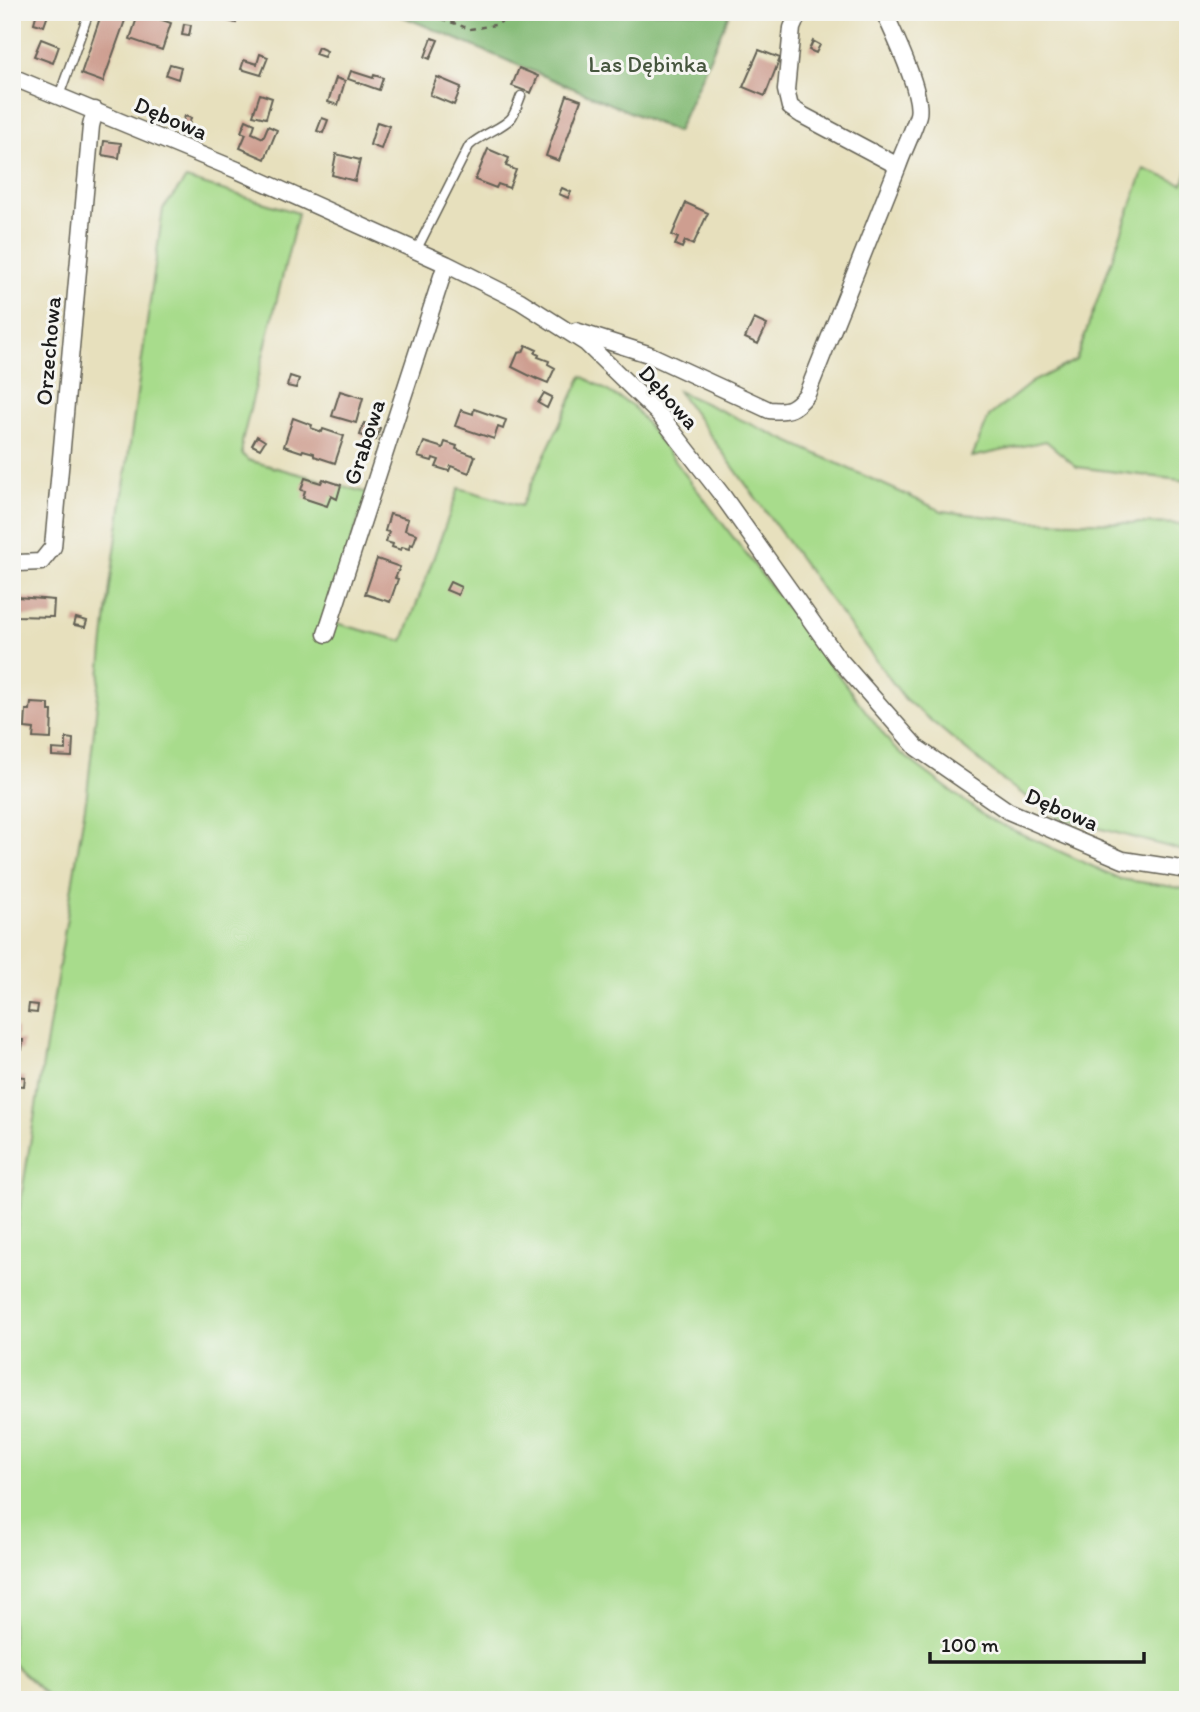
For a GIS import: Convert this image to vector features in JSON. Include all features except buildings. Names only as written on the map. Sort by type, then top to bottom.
[{"type":"street","points":[[799,12],[792,28],[786,90],[790,107],[802,116],[898,166]]},
{"type":"street","points":[[560,327],[649,354],[769,410],[783,411],[797,406],[807,394],[918,114],[916,88],[884,12]]},
{"type":"street","name":"Dębowa","points":[[12,77],[237,170],[446,264],[520,301],[586,343],[659,414],[722,495],[837,657],[916,748],[1008,811],[1123,860],[1188,870]]},
{"type":"street","name":"Orzechowa","points":[[12,566],[18,563],[41,562],[53,547],[91,125],[95,110]]},
{"type":"street","name":"Grabowa","points":[[326,634],[446,264]]},
{"type":"lane","points":[[59,96],[89,12]]},
{"type":"lane","points":[[416,251],[469,146],[477,138],[506,123],[513,116],[521,96]]},
{"type":"path","points":[[423,12],[470,29],[495,25],[520,12]]},
{"type":"green space","name":"Las Dębinka","points":[[392,12],[730,12],[677,132]]},
{"type":"green space","points":[[1188,167],[1188,481],[1077,467],[1046,441],[972,457],[989,416],[1032,382],[1076,360],[1144,169],[1183,184]]},
{"type":"green space","points":[[186,179],[298,213],[242,442],[242,454],[248,460],[368,493],[324,620],[403,641],[459,488],[521,506],[582,376],[633,406],[894,748],[987,818],[1120,879],[1188,889],[1188,1700],[52,1700],[12,1663],[12,1266],[87,794],[110,586],[163,209]]},
{"type":"green space","points":[[678,391],[942,511],[1023,521],[1188,524],[1188,852],[1060,818],[1006,783],[905,699]]}]
